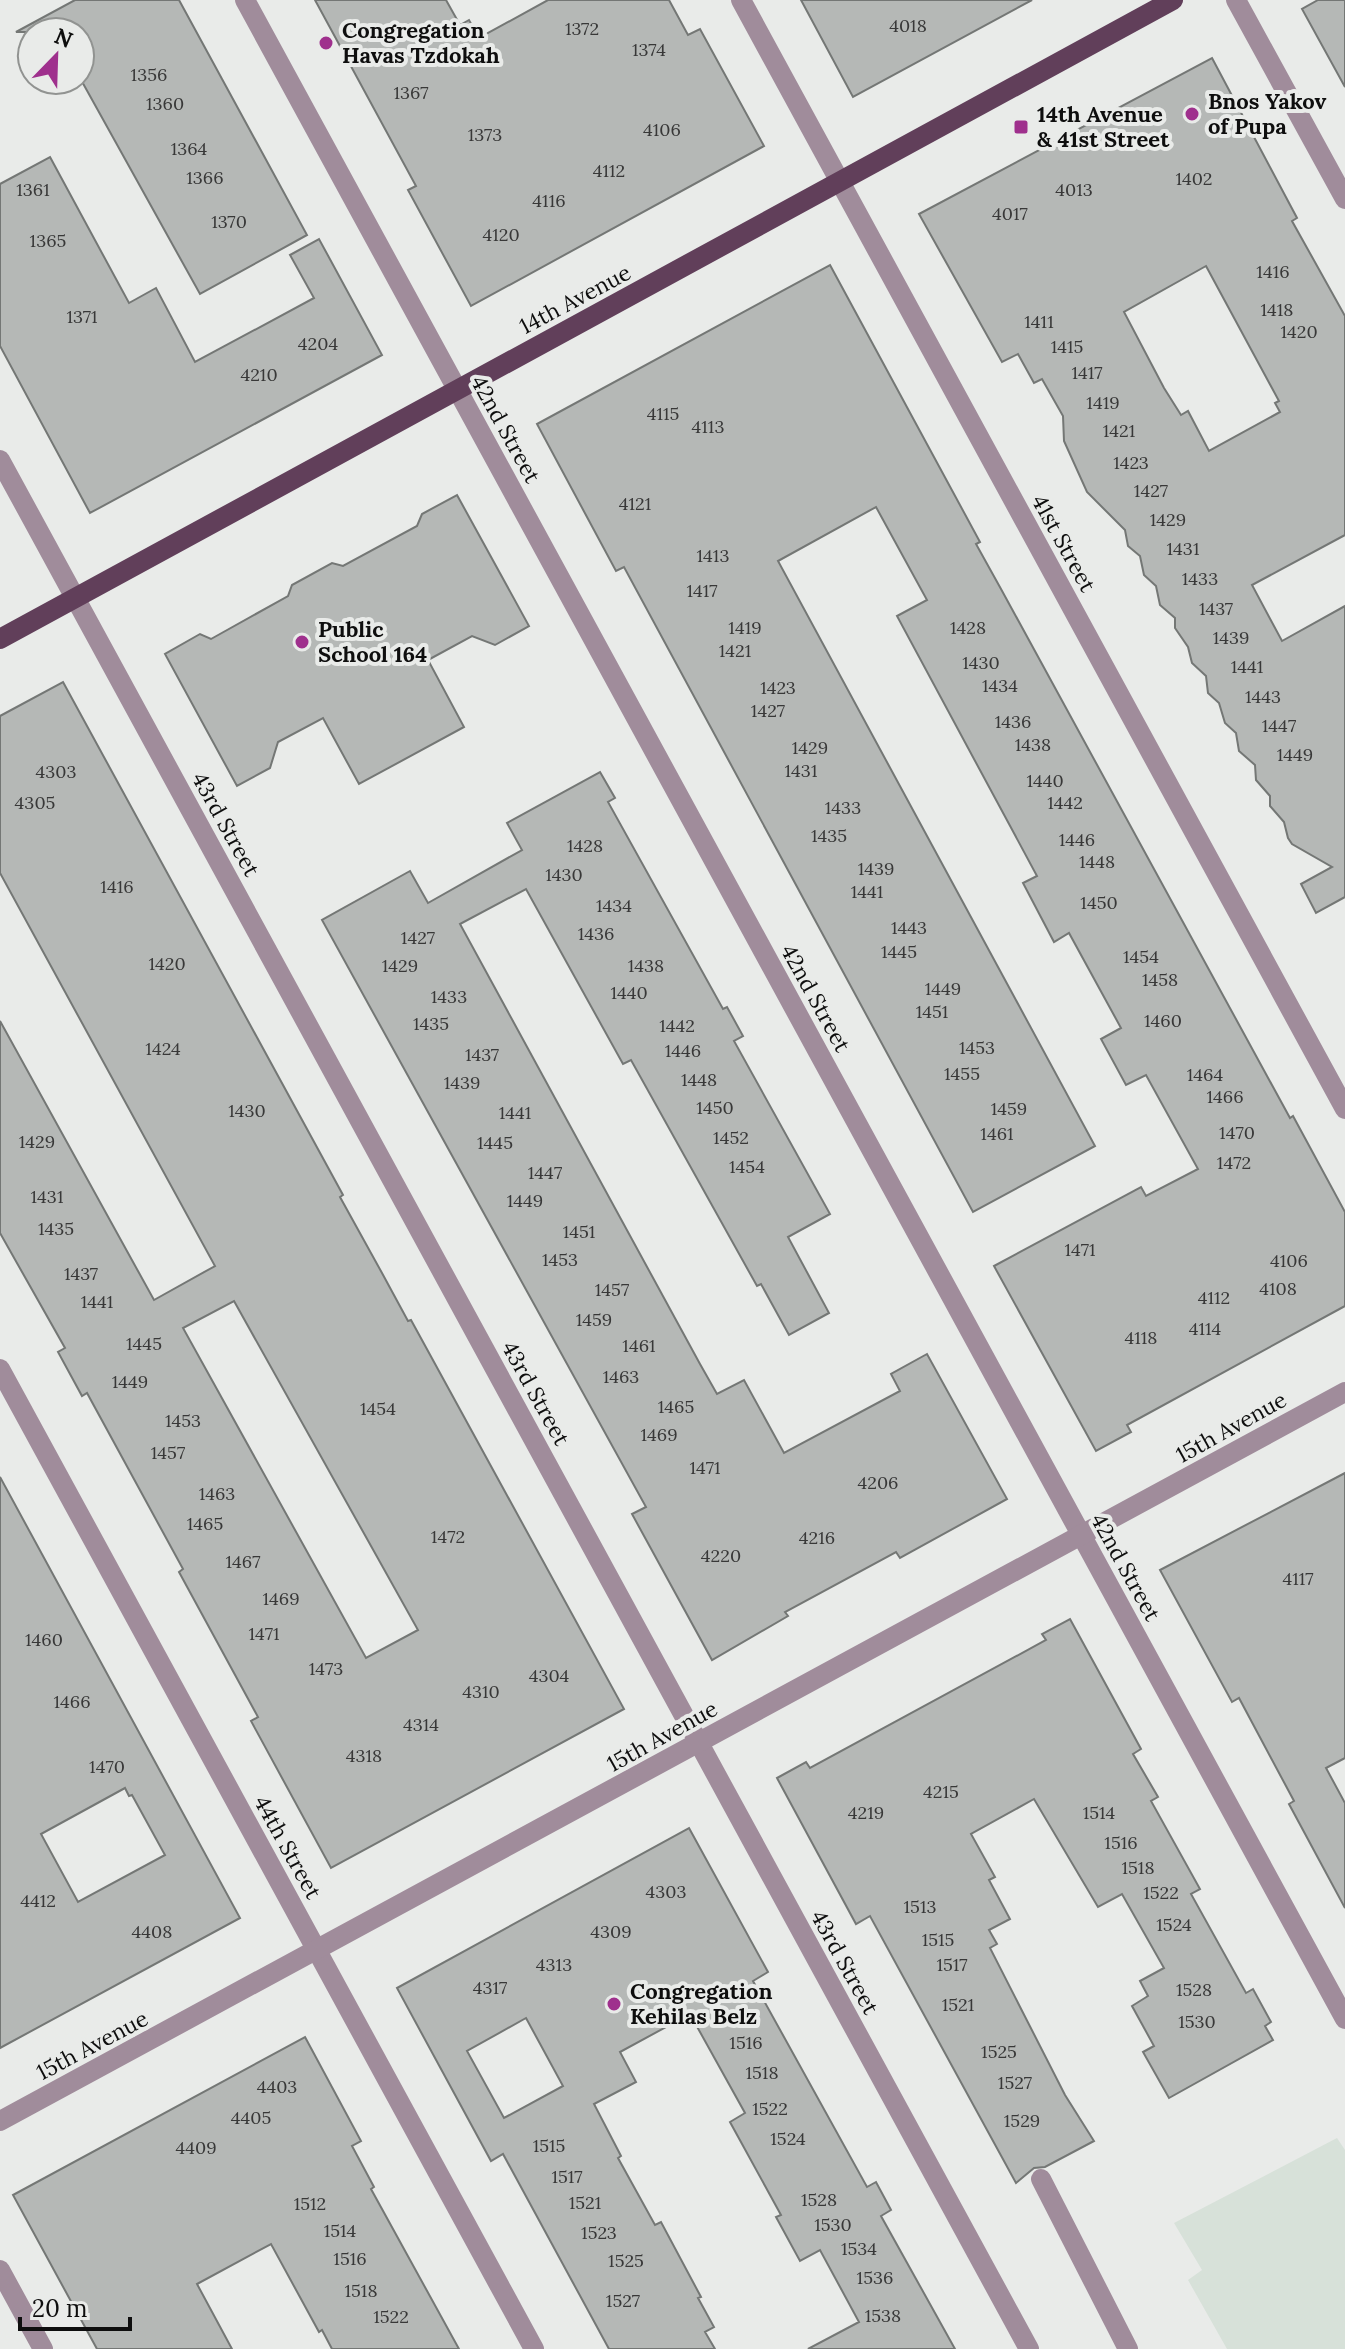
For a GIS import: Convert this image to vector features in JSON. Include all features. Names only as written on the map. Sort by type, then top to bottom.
[{"type":"main road","name":"14th Avenue","points":[[0,639],[1173,0]]},
{"type":"street","name":"42nd Street","points":[[245,0],[1345,2019]]},
{"type":"street","name":"41st Street","points":[[741,0],[1345,1109]]},
{"type":"street","points":[[1236,0],[1345,199]]},
{"type":"street","name":"43rd Street","points":[[0,460],[1029,2349]]},
{"type":"street","name":"44th Street","points":[[0,1369],[534,2349]]},
{"type":"street","name":"15th Avenue","points":[[0,2121],[1345,1392]]},
{"type":"street","points":[[1041,2179],[1128,2349]]},
{"type":"street","points":[[0,2270],[43,2349]]},
{"type":"shaded area","points":[[1337,2138],[1345,2150],[1345,2349],[1227,2349],[1188,2280],[1202,2270],[1174,2223]]},
{"type":"building","points":[[75,0],[179,0],[307,235],[200,294],[90,96],[96,96],[96,16],[46,16]]},
{"type":"building","points":[[315,0],[446,0],[460,25],[469,20],[479,38],[548,0],[669,0],[688,35],[700,29],[764,146],[471,306],[408,190],[416,186]]},
{"type":"building","points":[[801,0],[1032,0],[853,97]]},
{"type":"building","points":[[1318,0],[1345,0],[1345,87],[1302,9]]},
{"type":"building","points":[[1212,58],[1297,218],[1292,221],[1345,316],[1345,535],[1252,585],[1282,641],[1345,606],[1345,897],[1316,913],[1301,884],[1332,867],[1292,844],[1288,838],[1284,822],[1270,806],[1270,796],[1256,780],[1255,765],[1239,751],[1236,733],[1225,723],[1219,703],[1208,693],[1206,676],[1192,663],[1188,647],[1175,628],[1175,618],[1160,605],[1156,586],[1144,575],[1140,556],[1128,546],[1125,530],[1087,492],[1064,441],[1063,416],[1042,379],[1034,383],[1018,354],[1002,362],[919,214]],"holes":[[[1206,266],[1279,401],[1275,403],[1280,412],[1209,451],[1188,411],[1181,415],[1164,388],[1124,312]]]},
{"type":"building","points":[[50,157],[129,303],[156,288],[195,362],[314,298],[290,255],[319,239],[382,355],[90,513],[0,346],[0,184]]},
{"type":"building","points":[[830,265],[980,542],[976,544],[1290,1118],[1293,1116],[1345,1212],[1345,1306],[1127,1425],[1131,1432],[1096,1451],[994,1266],[1141,1187],[1146,1196],[1198,1169],[1146,1075],[1126,1085],[1101,1039],[1121,1028],[1069,933],[1054,942],[1023,883],[1037,876],[897,616],[927,600],[876,507],[778,561],[1095,1146],[973,1212],[624,567],[616,571],[537,424]]},
{"type":"building","name":"Public School 164","points":[[457,495],[529,626],[495,645],[472,636],[428,660],[464,727],[359,784],[323,718],[278,742],[270,768],[237,786],[165,654],[200,634],[211,639],[288,596],[292,585],[332,563],[343,566],[417,526],[422,514]]},
{"type":"building","points":[[63,682],[343,1195],[340,1197],[408,1321],[411,1320],[624,1709],[331,1868],[251,1721],[258,1717],[179,1572],[183,1569],[87,1393],[82,1396],[58,1352],[65,1348],[0,1233],[0,1021],[154,1300],[215,1266],[0,873],[0,716]],"holes":[[[234,1301],[418,1630],[366,1658],[183,1328]]]},
{"type":"building","points":[[600,772],[615,798],[608,802],[723,1009],[727,1007],[743,1036],[734,1041],[830,1214],[788,1237],[829,1313],[789,1335],[761,1284],[757,1286],[631,1060],[623,1064],[526,889],[460,924],[700,1364],[717,1394],[744,1380],[784,1453],[900,1391],[891,1374],[927,1354],[1007,1499],[900,1558],[896,1552],[785,1612],[788,1616],[712,1660],[632,1514],[646,1507],[322,920],[410,871],[428,903],[522,850],[507,823]]},
{"type":"building","points":[[1345,1473],[1345,1758],[1326,1768],[1345,1803],[1345,1908],[1289,1804],[1294,1801],[1239,1698],[1232,1702],[1160,1570]]},
{"type":"building","points":[[0,1477],[240,1918],[0,2048]],"holes":[[[125,1788],[129,1796],[132,1795],[165,1855],[78,1902],[41,1834]]]},
{"type":"building","points":[[1070,1619],[1141,1749],[1133,1754],[1158,1797],[1151,1801],[1200,1889],[1191,1894],[1246,1993],[1253,1989],[1271,2022],[1265,2026],[1273,2040],[1169,2098],[1143,2052],[1154,2046],[1132,2006],[1148,1996],[1140,1981],[1164,1968],[1122,1894],[1098,1907],[1034,1799],[971,1834],[995,1877],[989,1880],[1010,1919],[989,1930],[997,1944],[990,1948],[1065,2095],[1094,2141],[1045,2167],[1034,2168],[1016,2183],[870,1916],[856,1924],[777,1778],[806,1762],[810,1768],[1046,1640],[1042,1634]]},
{"type":"building","points":[[689,1828],[768,1972],[753,1981],[867,2187],[876,2182],[891,2210],[881,2216],[955,2349],[808,2349],[859,2322],[820,2250],[800,2261],[776,2217],[781,2215],[730,2122],[745,2113],[690,2014],[620,2052],[636,2082],[594,2104],[621,2156],[618,2158],[655,2225],[661,2222],[701,2297],[698,2298],[714,2327],[705,2332],[715,2349],[609,2349],[503,2154],[491,2161],[397,1988]],"holes":[[[526,2018],[563,2086],[504,2118],[467,2051]]]},
{"type":"building","points":[[305,2037],[361,2141],[352,2146],[374,2187],[371,2189],[459,2349],[332,2349],[322,2330],[319,2332],[271,2244],[197,2284],[232,2349],[97,2349],[13,2195]]},
{"type":"place","name":"Congregation Havas Tzdokah","points":[[326,43]]},
{"type":"place","name":"Bnos Yakov of Pupa","points":[[1192,114]]},
{"type":"place","name":"14th Avenue & 41st Street","points":[[1021,127]]},
{"type":"place","name":"Public School 164","points":[[302,642]]},
{"type":"place","name":"Congregation Kehilas Belz","points":[[614,2004]]}]
